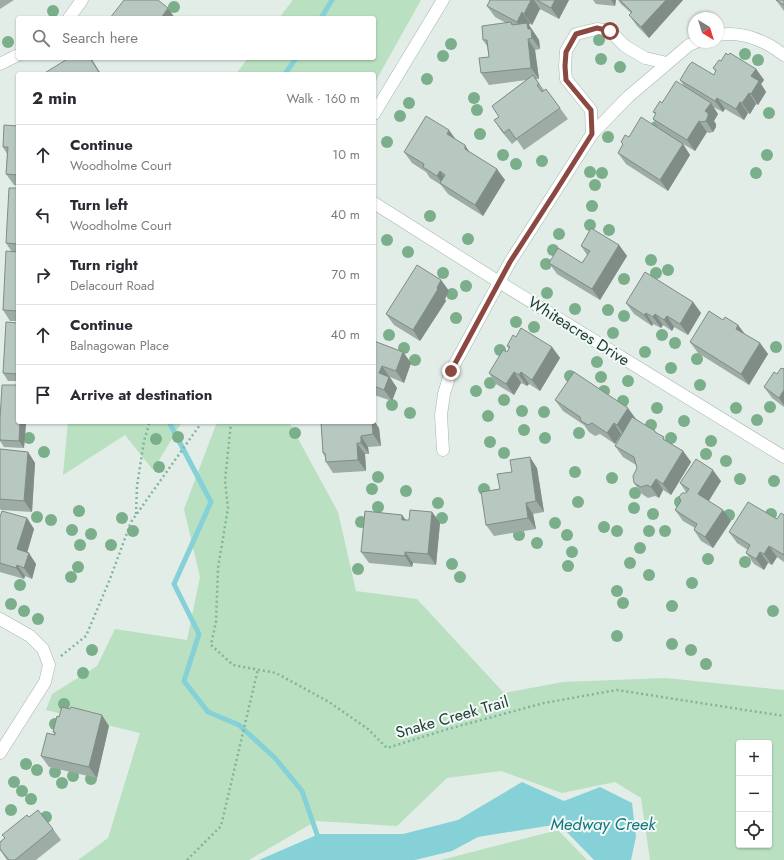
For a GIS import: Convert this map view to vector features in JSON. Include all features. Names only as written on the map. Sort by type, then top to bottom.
[{"type":"street","points":[[70,16],[82,0]]},
{"type":"street","points":[[376,111],[443,0]]},
{"type":"street","points":[[592,134],[591,110],[566,80],[566,52],[576,34],[597,28],[610,31],[625,46],[645,58],[667,63]]},
{"type":"street","points":[[724,34],[745,36],[765,43],[784,55]]},
{"type":"street","points":[[443,450],[441,415],[444,394],[451,371],[513,257],[592,134],[628,97],[688,46]]},
{"type":"street","points":[[0,64],[16,56]]},
{"type":"street","name":"Whiteacres Drive","points":[[376,204],[499,282],[784,457]]},
{"type":"street","points":[[0,619],[30,636],[43,649],[49,665],[45,682],[0,753]]},
{"type":"path","points":[[136,514],[137,486],[144,441],[149,424]]},
{"type":"path","points":[[49,665],[86,636],[110,579],[131,522],[201,424]]},
{"type":"path","name":"Snake Creek Trail","points":[[232,424],[225,481],[228,508],[218,568],[216,622],[211,645],[233,664],[276,673],[329,702],[368,729],[387,748],[448,729],[544,703],[617,690],[784,716]]},
{"type":"path","points":[[187,860],[221,826],[258,669]]},
{"type":"green space","points":[[293,0],[421,0],[376,80],[376,72],[238,72],[246,60],[376,60],[376,16],[281,16]]},
{"type":"green space","points":[[68,424],[181,424],[153,470],[125,435],[63,475]]},
{"type":"green space","points":[[216,424],[290,424],[338,512],[356,591],[417,599],[504,693],[563,682],[666,678],[784,690],[784,860],[650,860],[641,798],[615,782],[562,793],[501,771],[447,778],[397,826],[316,821],[249,860],[78,860],[108,838],[140,733],[46,710],[52,694],[97,666],[115,629],[187,640],[200,577],[184,509]]},
{"type":"green space","points":[[558,830],[587,860],[441,860]]},
{"type":"water","name":"Medway Creek","points":[[522,782],[564,801],[600,787],[632,803],[636,837],[631,860],[594,860],[559,824],[478,837],[452,851],[415,860],[259,860],[319,834],[403,834],[458,820]]},
{"type":"building","points":[[124,0],[158,0],[168,8],[162,16],[112,16]]},
{"type":"building","points":[[490,0],[531,0],[524,14],[522,12],[517,22],[487,6]]},
{"type":"building","points":[[537,0],[555,0],[551,8]]},
{"type":"building","points":[[620,0],[666,0],[641,27],[629,15],[632,12]]},
{"type":"building","points":[[776,0],[784,0],[784,5]]},
{"type":"building","points":[[511,22],[512,25],[527,23],[528,29],[531,29],[532,38],[528,39],[531,68],[481,73],[479,58],[489,57],[487,40],[483,40],[482,26]]},
{"type":"building","points":[[726,53],[728,55],[730,53],[756,69],[751,76],[759,81],[751,94],[749,93],[742,103],[740,102],[736,109],[717,98],[715,101],[680,80],[692,62],[714,75],[716,70],[713,68],[719,60],[721,61]]},
{"type":"building","points":[[66,60],[91,60],[99,72],[46,72]]},
{"type":"building","points":[[533,75],[542,92],[546,89],[560,108],[516,139],[509,129],[504,133],[494,120],[499,117],[492,106]]},
{"type":"building","points":[[676,81],[711,103],[705,111],[708,113],[706,121],[699,121],[687,140],[653,119],[656,113],[653,112],[660,101],[662,103]]},
{"type":"building","points":[[426,116],[449,130],[447,134],[465,145],[465,149],[497,169],[475,205],[440,183],[445,175],[440,171],[437,176],[423,167],[424,164],[404,152]]},
{"type":"building","points":[[641,117],[683,144],[660,180],[618,153],[623,144],[621,142],[625,135],[629,137]]},
{"type":"building","points":[[4,125],[16,126],[16,175],[6,174],[8,147],[3,147]]},
{"type":"building","points":[[9,188],[16,188],[16,244],[6,243]]},
{"type":"building","points":[[591,228],[619,245],[592,289],[549,263],[558,248],[582,263],[590,251],[581,246]]},
{"type":"building","points":[[6,251],[16,252],[16,311],[3,310]]},
{"type":"building","points":[[417,265],[441,280],[437,288],[438,289],[413,330],[386,314]]},
{"type":"building","points":[[645,272],[693,302],[680,324],[667,316],[664,320],[655,314],[653,317],[646,313],[644,315],[626,303]]},
{"type":"building","points":[[709,311],[723,320],[725,317],[738,325],[736,329],[760,343],[741,374],[690,342]]},
{"type":"building","points":[[6,322],[16,323],[16,374],[3,373]]},
{"type":"building","points":[[521,328],[552,347],[532,380],[521,372],[519,375],[514,372],[506,384],[489,373],[503,350],[507,352],[510,347],[507,346],[513,335],[516,337]]},
{"type":"building","points":[[376,342],[403,352],[396,371],[382,366],[379,373],[389,377],[384,390],[376,387]]},
{"type":"building","points":[[781,368],[784,368],[784,390],[779,398],[764,387],[774,372],[777,374]]},
{"type":"building","points":[[574,372],[628,408],[617,425],[614,423],[607,433],[592,423],[588,425],[581,421],[580,417],[555,400]]},
{"type":"building","points":[[2,385],[16,385],[16,424],[20,424],[19,441],[0,440]]},
{"type":"building","points":[[632,417],[683,451],[663,484],[656,479],[651,487],[647,485],[641,487],[634,483],[633,476],[637,468],[634,457],[615,446]]},
{"type":"building","points":[[321,424],[372,424],[373,434],[361,436],[361,443],[357,443],[358,460],[326,462],[325,453],[323,453]]},
{"type":"building","points":[[0,449],[28,452],[24,501],[0,499]]},
{"type":"building","points":[[530,457],[536,501],[526,503],[528,518],[486,525],[481,492],[500,489],[497,474],[512,472],[510,460]]},
{"type":"building","points":[[696,459],[713,470],[698,494],[723,510],[705,537],[694,530],[697,524],[675,510],[681,501],[679,497],[682,493],[686,493],[689,489],[680,483]]},
{"type":"building","points":[[748,502],[777,519],[781,513],[784,515],[784,555],[769,546],[764,554],[760,552],[756,559],[746,553],[750,545],[729,532]]},
{"type":"building","points":[[410,510],[432,512],[428,554],[405,552],[405,556],[361,552],[365,511],[402,515],[402,520],[409,520]]},
{"type":"building","points":[[2,511],[27,518],[17,549],[29,553],[24,568],[17,565],[16,568],[0,563],[0,517]]},
{"type":"building","points":[[62,707],[70,709],[71,707],[102,715],[89,767],[41,756],[47,733],[55,735],[55,732],[53,732],[57,716],[59,717]]},
{"type":"building","points":[[38,810],[53,829],[15,860],[9,860],[0,849],[0,842],[5,838],[2,835],[27,815],[29,817]]},
{"type":"waterway","points":[[322,16],[332,0]]},
{"type":"waterway","points":[[286,72],[295,60]]},
{"type":"waterway","points":[[170,424],[211,502],[174,584],[199,634],[184,681],[208,712],[239,725],[275,758],[302,791],[319,840]]},
{"type":"route","points":[[451,371],[510,262],[592,134],[591,110],[566,80],[566,52],[576,34],[597,28],[610,31]]}]
